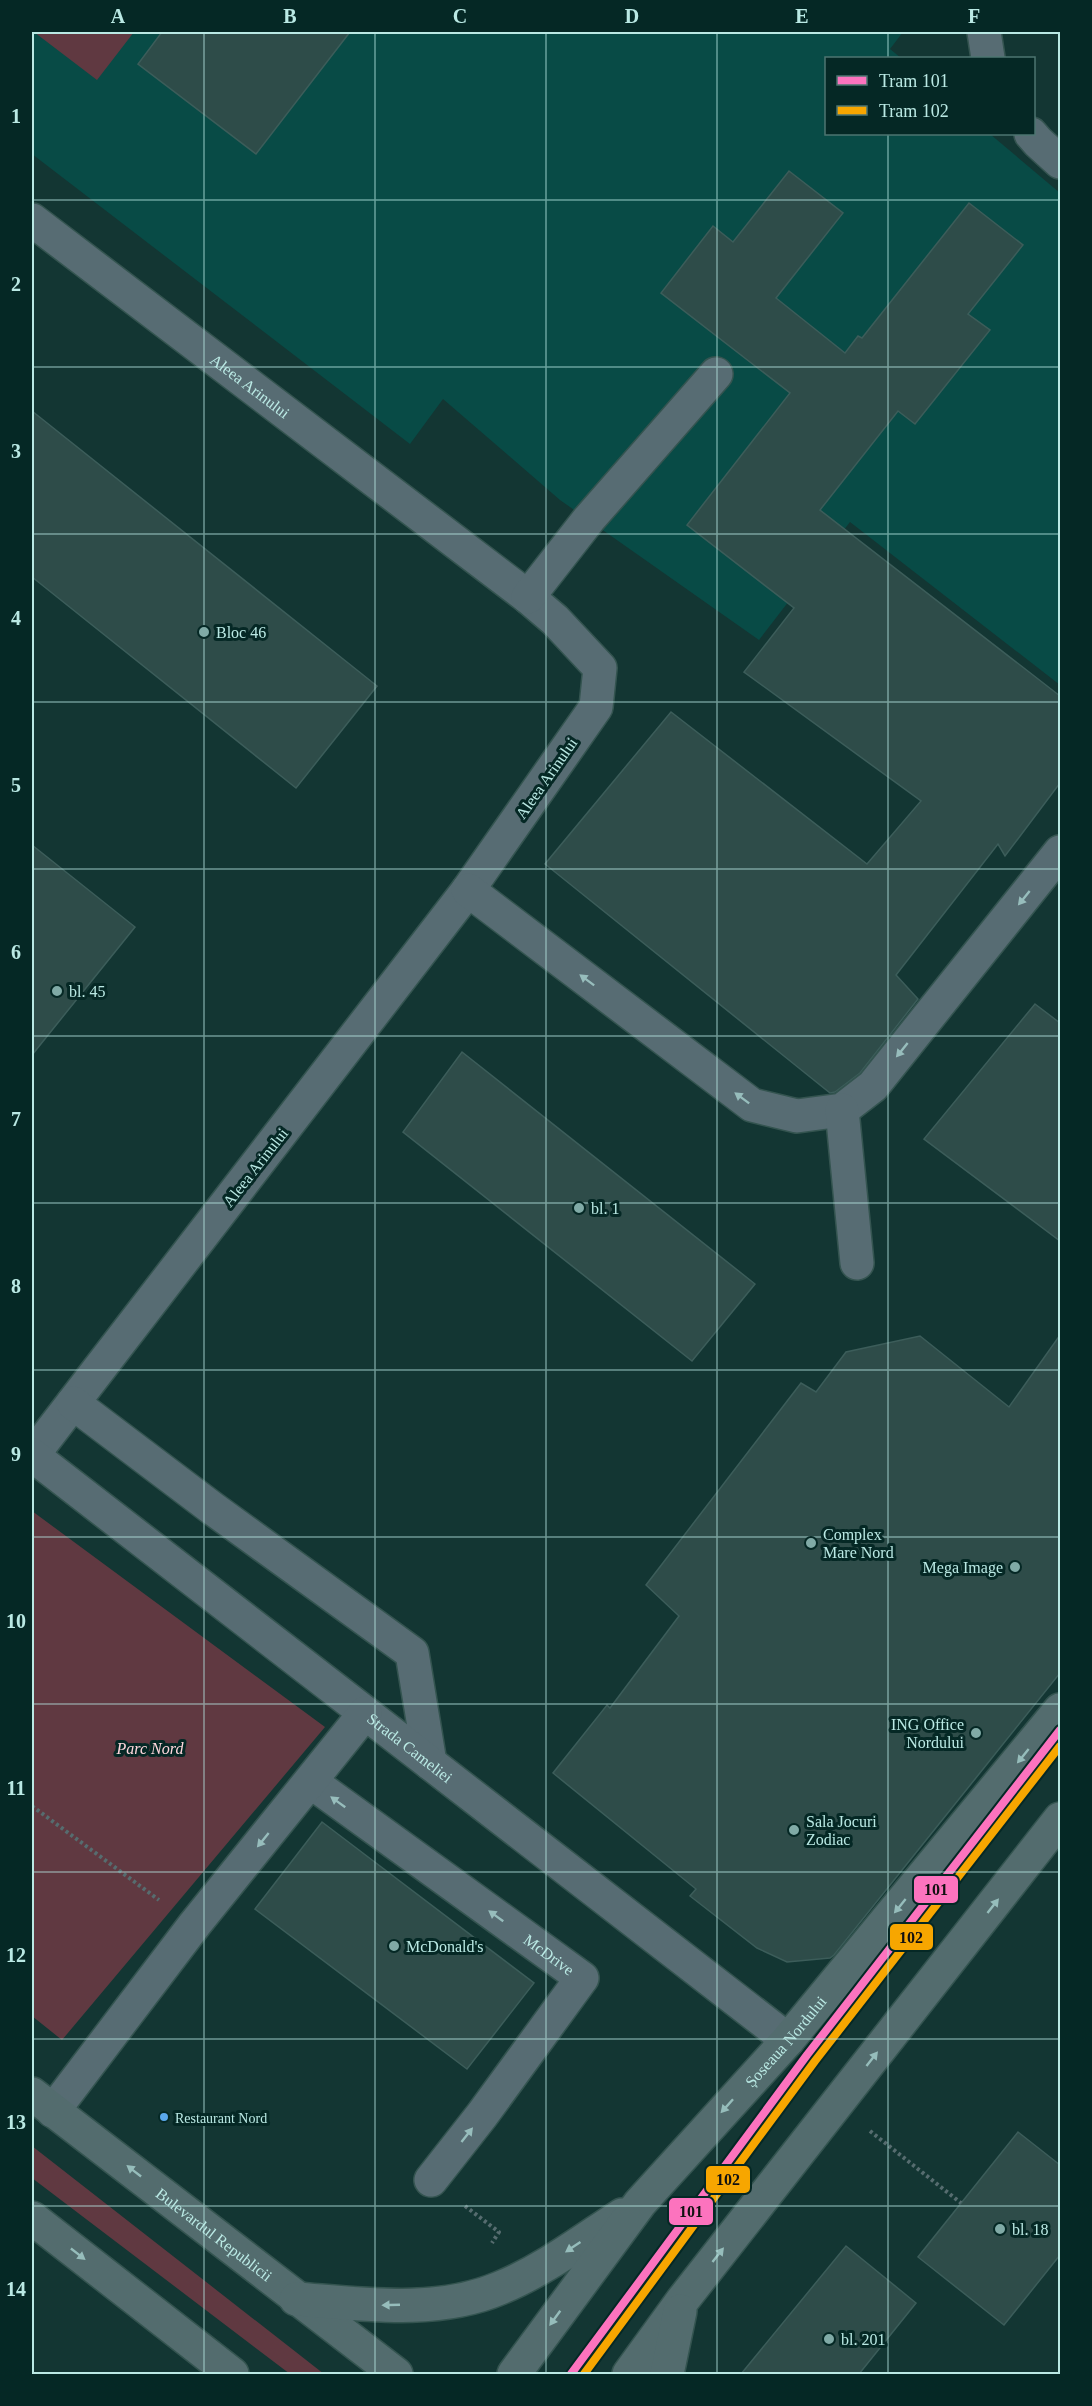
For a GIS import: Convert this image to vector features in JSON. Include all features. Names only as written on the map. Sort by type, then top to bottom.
[{"type":"main road","name":"Șoseaua Nordului","points":[[514,2374],[639,2203],[788,2040],[1060,1710]]},
{"type":"main road","points":[[629,2374],[682,2301],[1060,1819]]},
{"type":"main road","name":"Bulevardul Republicii","points":[[42,2102],[396,2374]]},
{"type":"main road","points":[[296,2299],[381,2305],[453,2302],[464,2299],[498,2289],[540,2269],[639,2203]]},
{"type":"main road","points":[[32,2218],[231,2374]]},
{"type":"main road","points":[[667,2374],[682,2301]]},
{"type":"street","points":[[984,32],[988,57]]},
{"type":"street","points":[[1032,135],[1060,162]]},
{"type":"street","name":"Aleea Arinului","points":[[32,219],[528,597],[555,620],[600,668],[596,707],[468,890],[32,1455]]},
{"type":"street","points":[[528,597],[589,519],[716,374]]},
{"type":"street","points":[[468,890],[752,1106],[797,1116],[843,1110],[873,1086],[1060,852]]},
{"type":"street","points":[[843,1110],[857,1263]]},
{"type":"street","points":[[73,1403],[212,1508],[412,1653],[430,1763]]},
{"type":"street","name":"Strada Cameliei","points":[[32,1455],[788,2040]]},
{"type":"street","points":[[42,2102],[158,1973],[365,1713]]},
{"type":"street","name":"McDrive","points":[[311,1782],[582,1978],[482,2115],[431,2180]]},
{"type":"path","points":[[32,1806],[195,1924]]},
{"type":"path","points":[[836,2105],[961,2204]]},
{"type":"shaded area","points":[[32,32],[903,32],[890,49],[900,57],[825,57],[825,135],[991,135],[1060,193],[1060,685],[850,522],[759,640],[560,500],[443,399],[410,444],[32,154]]},
{"type":"green space","points":[[34,32],[134,32],[97,80]]},
{"type":"green space","name":"Parc Nord","points":[[32,1511],[325,1727],[62,2040],[32,2016]]},
{"type":"green space","points":[[32,2146],[324,2374],[290,2374],[32,2178]]},
{"type":"building","points":[[162,32],[350,32],[256,154],[138,64]]},
{"type":"building","points":[[789,171],[843,213],[776,298],[845,353],[858,336],[862,338],[969,203],[1023,245],[968,314],[990,330],[915,424],[898,411],[820,510],[1060,696],[1060,783],[1005,856],[998,844],[896,975],[918,999],[860,1073],[835,1092],[830,1093],[545,864],[671,712],[867,864],[921,801],[744,672],[794,608],[687,525],[790,393],[661,293],[713,226],[733,242]]},
{"type":"building","name":"Bloc 46","points":[[32,411],[377,686],[296,788],[32,577]]},
{"type":"building","name":"bl. 45","points":[[32,845],[135,927],[32,1055]]},
{"type":"building","points":[[1035,1004],[1060,1023],[1060,1241],[924,1139]]},
{"type":"building","name":"bl. 1","points":[[462,1052],[755,1284],[692,1361],[403,1132]]},
{"type":"building","name":"Complex Mare Nord","points":[[1060,1335],[1060,1673],[834,1955],[830,1958],[787,1962],[757,1948],[690,1896],[696,1889],[553,1773],[607,1705],[610,1708],[679,1616],[646,1585],[801,1383],[816,1392],[846,1352],[920,1336],[1009,1407]]},
{"type":"building","name":"McDonald's","points":[[322,1822],[534,1983],[467,2069],[255,1909]]},
{"type":"building","name":"bl. 18","points":[[1018,2132],[1060,2165],[1060,2255],[1004,2325],[918,2257]]},
{"type":"building","name":"bl. 201","points":[[846,2246],[916,2303],[859,2374],[741,2374]]},
{"type":"tram line","name":"101","points":[[571,2374],[807,2055],[1060,1730]]},
{"type":"tram line","name":"102","points":[[584,2374],[815,2061],[1060,1746]]},
{"type":"place","name":"Bloc 46","points":[[204,632]]},
{"type":"place","name":"bl. 45","points":[[57,991]]},
{"type":"place","name":"bl. 1","points":[[579,1208]]},
{"type":"place","name":"Complex Mare Nord","points":[[811,1543]]},
{"type":"place","name":"Mega Image","points":[[1015,1567]]},
{"type":"place","name":"ING Office Nordului","points":[[976,1733]]},
{"type":"place","name":"Sala Jocuri Zodiac","points":[[794,1830]]},
{"type":"place","name":"McDonald's","points":[[394,1946]]},
{"type":"place","name":"Restaurant Nord","points":[[164,2117]]},
{"type":"place","name":"bl. 18","points":[[1000,2229]]},
{"type":"place","name":"bl. 201","points":[[829,2339]]}]
